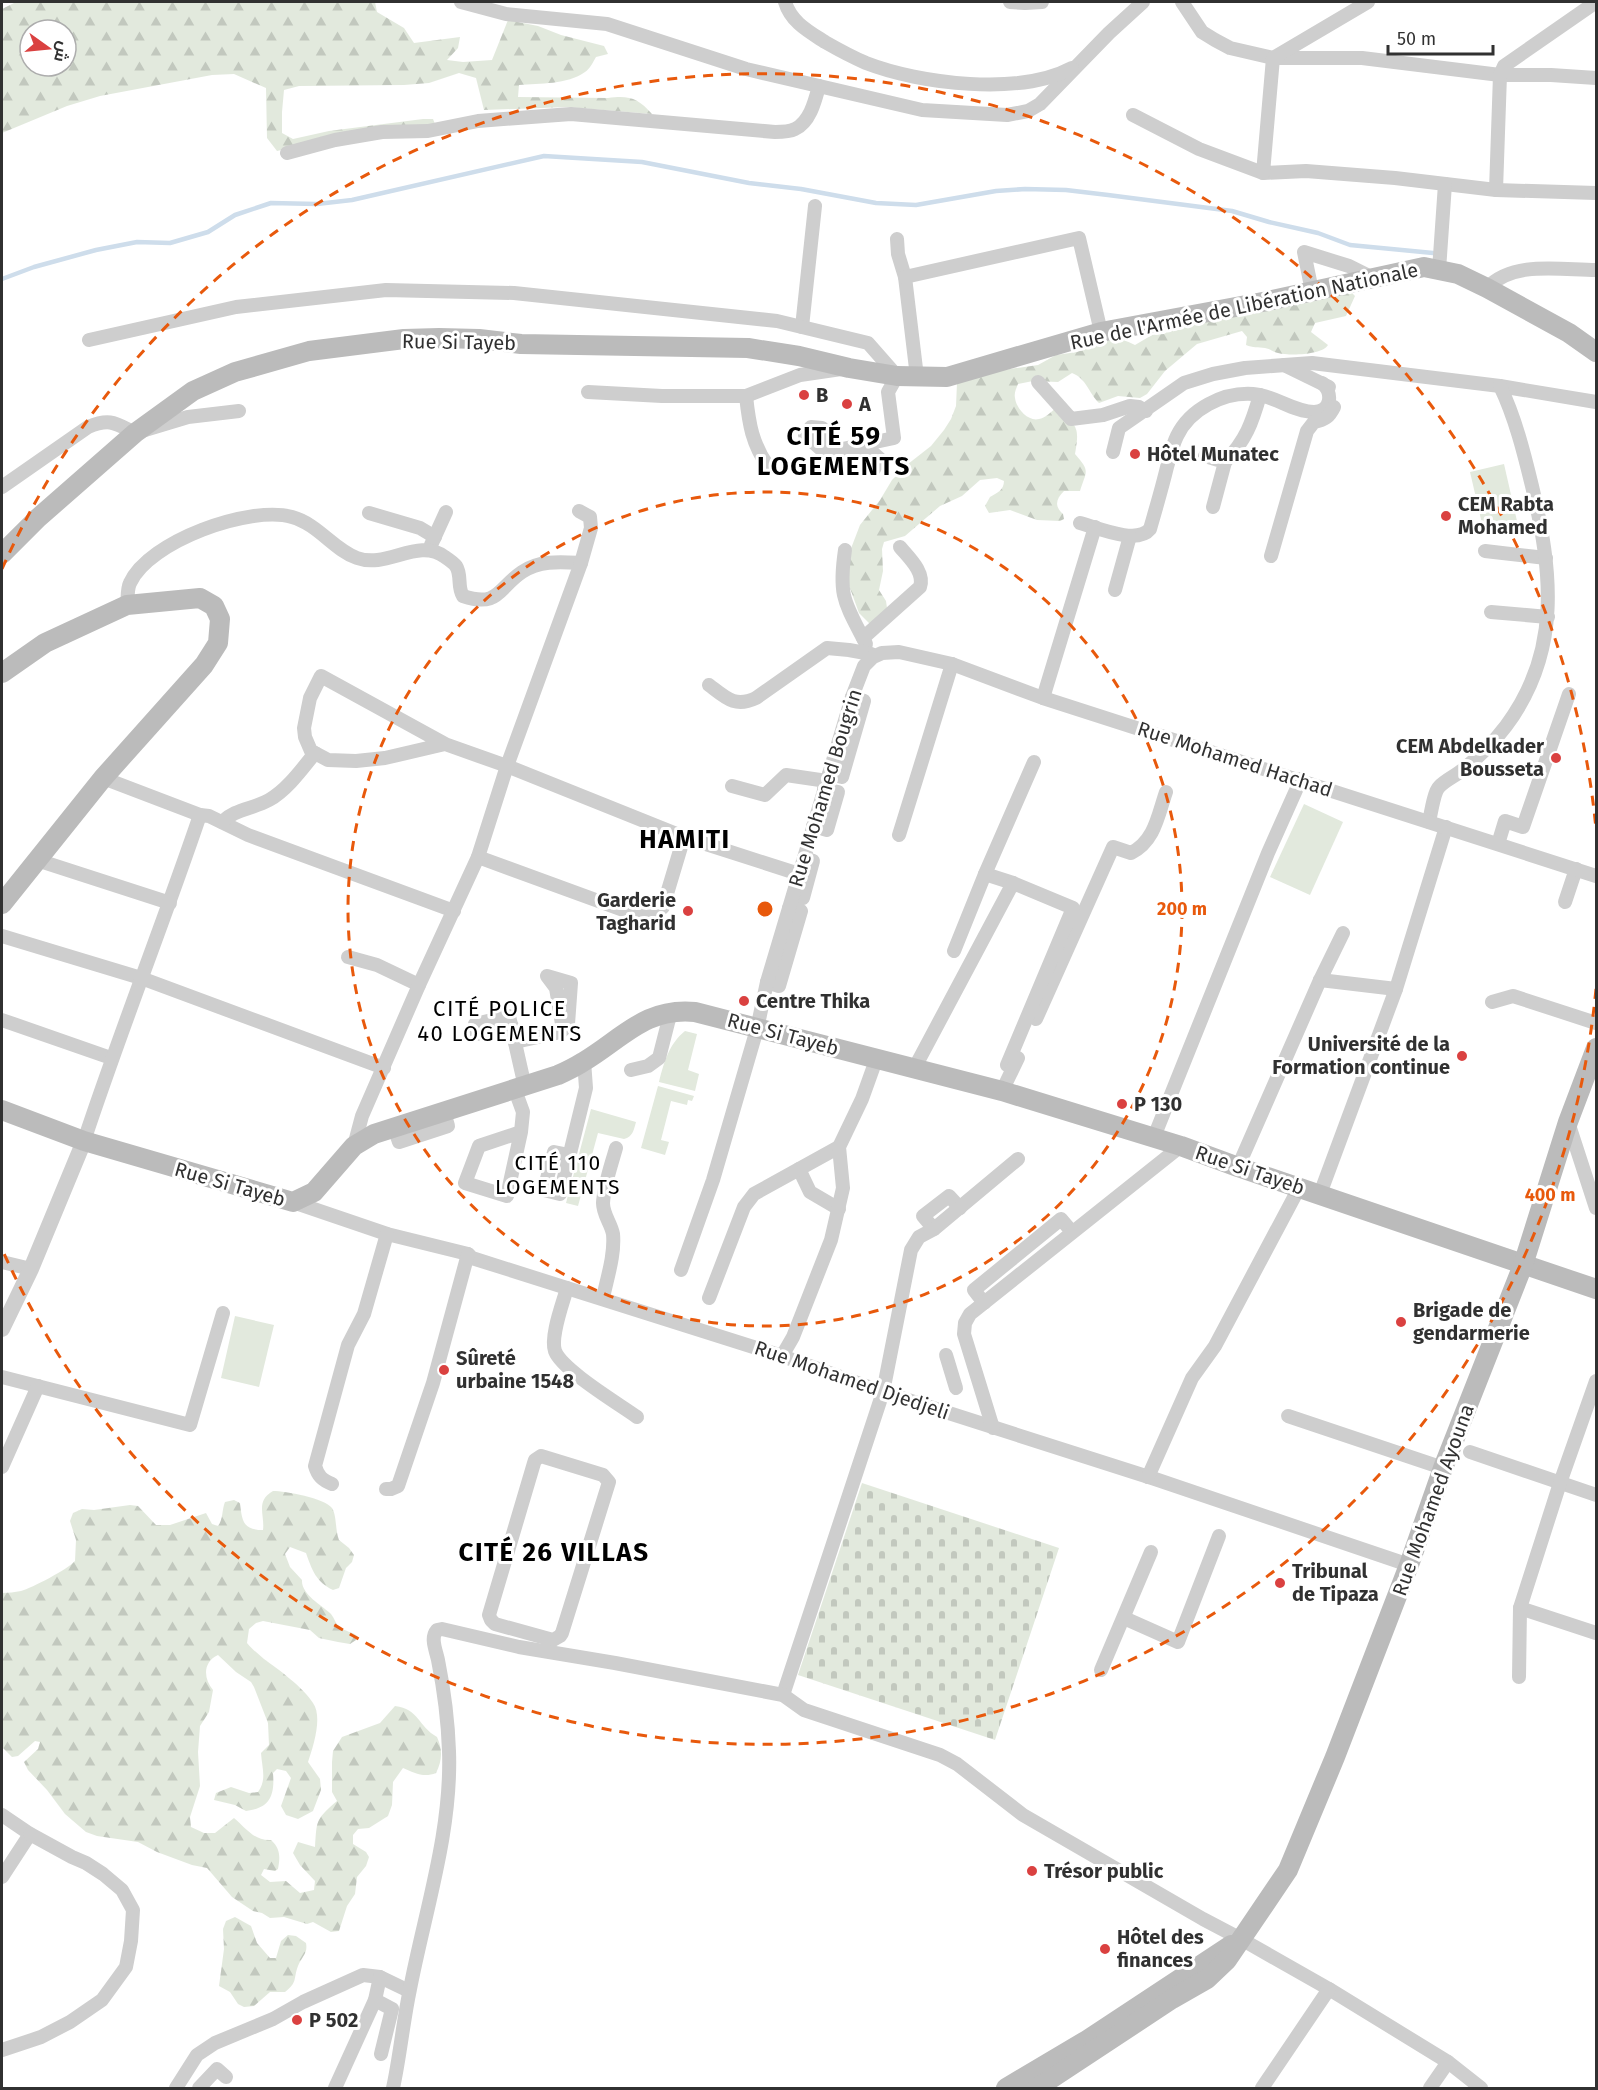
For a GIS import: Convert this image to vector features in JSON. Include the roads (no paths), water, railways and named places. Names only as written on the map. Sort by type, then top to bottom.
[{"type":"main road","name":"Rue de l'Armée de Libération Nationale","points":[[947,377],[1101,332],[1424,267],[1439,267],[1487,288],[1569,333],[1596,352]]},
{"type":"main road","name":"Rue Si Tayeb","points":[[2,554],[38,518],[135,433],[193,391],[236,372],[309,351],[404,339],[439,338],[479,339],[521,344],[748,348],[907,377],[947,377]]},
{"type":"main road","points":[[2,673],[45,643],[127,605],[200,598],[218,611],[220,619],[218,643],[204,665],[103,778],[2,904]]},
{"type":"main road","name":"Rue Si Tayeb","points":[[2,1110],[84,1141],[293,1202],[314,1192],[354,1146],[374,1134],[558,1075],[584,1061],[623,1033],[671,1011],[707,1014],[757,1029],[818,1042],[876,1060],[1002,1091],[1154,1137],[1596,1289]]},
{"type":"main road","name":"Rue Mohamed Ayouna","points":[[1037,2088],[1172,1999],[1207,1979],[1227,1960],[1288,1870],[1335,1757],[1522,1265],[1568,1122],[1596,1048]]},
{"type":"main road","points":[[1006,2088],[1084,2042],[1241,1939]]},
{"type":"street","points":[[461,2],[506,14],[607,24],[746,69],[922,110],[1007,115],[1028,111],[1040,104],[1138,4]]},
{"type":"street","points":[[785,2],[796,22],[843,52],[867,63],[915,76],[974,84],[1013,83],[1049,78],[1079,64]]},
{"type":"street","points":[[1015,2],[1042,2]]},
{"type":"street","points":[[1182,2],[1202,32],[1230,48],[1273,58],[1362,58],[1500,75],[1596,78]]},
{"type":"street","points":[[1273,58],[1368,2]]},
{"type":"street","points":[[1496,190],[1500,75],[1505,63],[1596,2]]},
{"type":"street","points":[[1263,173],[1273,58]]},
{"type":"street","points":[[287,153],[335,140],[382,132],[429,131],[478,121],[571,114],[775,132],[786,131],[795,129],[807,119],[819,86]]},
{"type":"street","points":[[1132,115],[1199,150],[1263,173],[1306,171],[1445,183],[1496,190],[1596,193]]},
{"type":"street","points":[[1439,267],[1445,183]]},
{"type":"street","points":[[802,327],[815,206]]},
{"type":"street","points":[[905,277],[1079,238],[1101,332]]},
{"type":"street","points":[[897,239],[898,254],[905,277],[907,377]]},
{"type":"street","points":[[1312,291],[1304,252],[1349,266],[1373,278]]},
{"type":"street","points":[[1487,288],[1503,275],[1529,269],[1596,270]]},
{"type":"street","points":[[89,340],[236,307],[386,290],[514,293],[777,321],[868,343],[907,377]]},
{"type":"street","points":[[1113,452],[1119,428],[1184,384],[1213,374],[1282,364],[1312,363],[1500,386],[1596,402]]},
{"type":"street","points":[[1271,555],[1307,431],[1314,422],[1329,416],[1335,407],[1333,392],[1327,385],[1282,364]]},
{"type":"street","points":[[588,392],[662,396],[746,396],[800,375],[849,368]]},
{"type":"street","points":[[864,445],[880,459],[874,469],[851,453],[840,466],[805,435],[811,427],[822,428],[833,451],[894,438],[888,392],[907,377]]},
{"type":"street","points":[[1038,382],[1071,418],[1103,415],[1130,405],[1146,411]]},
{"type":"street","points":[[1080,523],[1130,536],[1142,536],[1150,529],[1175,441],[1190,418],[1206,405],[1229,396],[1242,394],[1260,395],[1316,412],[1325,408],[1330,398],[1329,391],[1322,383]]},
{"type":"street","points":[[1429,822],[1438,788],[1489,747],[1523,700],[1539,660],[1548,617],[1549,588],[1538,512],[1526,462],[1500,386]]},
{"type":"street","points":[[1213,507],[1225,462],[1239,447],[1251,427],[1260,395]]},
{"type":"street","points":[[746,396],[750,430],[759,454],[769,468]]},
{"type":"street","points":[[2,487],[88,427],[102,421],[112,422],[135,433],[188,417],[240,411]]},
{"type":"street","points":[[1205,456],[1225,462]]},
{"type":"street","points":[[354,1146],[362,1116],[478,857],[507,766],[581,562],[591,528],[590,516],[579,511]]},
{"type":"street","points":[[127,605],[130,583],[144,565],[171,544],[195,532],[245,516],[277,513],[295,518],[312,525],[356,558],[378,561],[420,549],[432,543],[446,512]]},
{"type":"street","points":[[369,513],[420,528],[440,553],[456,565],[459,590],[463,596],[481,601],[496,596],[522,571],[529,568],[549,562],[581,562]]},
{"type":"street","points":[[1043,698],[1095,527]]},
{"type":"street","points":[[1115,590],[1130,536]]},
{"type":"street","points":[[863,638],[920,587],[922,580],[920,573],[900,547]]},
{"type":"street","points":[[845,550],[843,594],[872,656]]},
{"type":"street","points":[[1485,551],[1546,558]]},
{"type":"street","points":[[1491,612],[1548,617]]},
{"type":"street","name":"Rue Mohamed Hachad","points":[[709,685],[730,701],[746,703],[827,648],[849,650],[872,656],[895,652],[952,663],[1043,698],[1301,779],[1596,876]]},
{"type":"street","name":"Rue Mohamed Bougrin","points":[[827,781],[842,777],[864,701],[852,697],[860,672],[872,656]]},
{"type":"street","points":[[899,835],[952,663]]},
{"type":"street","points":[[445,744],[385,758],[356,761],[328,760],[311,751],[308,745],[304,728],[310,698],[321,676],[445,744],[507,766],[684,837],[799,874]]},
{"type":"street","points":[[1498,844],[1505,821],[1523,827],[1569,694]]},
{"type":"street","points":[[222,822],[237,812],[270,799],[315,753]]},
{"type":"street","points":[[954,951],[1034,762]]},
{"type":"street","points":[[732,786],[765,795],[786,775],[827,781]]},
{"type":"street","points":[[103,778],[200,815],[210,816],[248,835],[454,910]]},
{"type":"street","points":[[1154,1137],[1268,853],[1301,779]]},
{"type":"street","name":"Rue Mohamed Bougrin","points":[[791,902],[813,826],[828,830],[838,792],[827,781]]},
{"type":"street","points":[[1002,1091],[1113,847],[1131,853],[1141,848],[1151,836],[1166,792]]},
{"type":"street","points":[[2,1329],[31,1269],[84,1141],[111,1058],[170,903],[200,815]]},
{"type":"street","points":[[1320,1194],[1396,989],[1446,827]]},
{"type":"street","points":[[478,857],[634,914],[652,917],[663,907],[684,837]]},
{"type":"street","points":[[681,1270],[714,1180],[757,1029],[767,982],[779,986],[801,911],[791,902],[802,898],[813,861],[804,858]]},
{"type":"street","points":[[37,860],[170,903]]},
{"type":"street","points":[[1565,902],[1576,869]]},
{"type":"street","points":[[985,874],[1073,908],[1007,1065]]},
{"type":"street","points":[[914,1069],[1013,884]]},
{"type":"street","points":[[1238,1167],[1343,933]]},
{"type":"street","points":[[2,936],[141,978],[384,1068]]},
{"type":"street","points":[[348,957],[377,965],[419,985]]},
{"type":"street","points":[[1320,980],[1396,989]]},
{"type":"street","points":[[1492,1002],[1513,996],[1596,1023]]},
{"type":"street","points":[[631,1070],[648,1066],[659,1058],[671,1011]]},
{"type":"street","points":[[2,1020],[111,1058]]},
{"type":"street","points":[[512,1026],[523,1112],[521,1132],[507,1196],[465,1183],[479,1146],[521,1132]]},
{"type":"street","points":[[515,1042],[563,1030]]},
{"type":"street","points":[[782,1356],[793,1337],[831,1240],[843,1188],[839,1147],[862,1099],[876,1060]]},
{"type":"street","points":[[569,1155],[586,1088],[584,1061]]},
{"type":"street","points":[[1568,1122],[1596,1208]]},
{"type":"street","points":[[993,1428],[963,1334],[970,1314],[1181,1146]]},
{"type":"street","points":[[709,1298],[744,1207],[754,1194],[839,1147]]},
{"type":"street","points":[[603,1298],[613,1238],[603,1204],[616,1148]]},
{"type":"street","points":[[783,1695],[883,1392],[911,1250],[919,1237],[934,1229],[1018,1159]]},
{"type":"street","points":[[799,1169],[810,1192],[839,1209]]},
{"type":"street","points":[[1148,1477],[1192,1378],[1215,1346],[1299,1188]]},
{"type":"street","name":"Rue Mohamed Djedjeli","points":[[293,1202],[387,1234],[468,1254],[472,1258],[782,1356],[883,1392],[1148,1477],[1409,1565]]},
{"type":"street","points":[[332,1484],[317,1474],[315,1466],[348,1346],[364,1314],[387,1234]]},
{"type":"street","points":[[386,1489],[398,1486],[434,1383],[468,1254]]},
{"type":"street","points":[[2,1262],[31,1269]]},
{"type":"street","points":[[567,1288],[555,1333],[555,1350],[564,1364],[637,1417]]},
{"type":"street","points":[[2,1377],[190,1425],[223,1313]]},
{"type":"street","points":[[946,1355],[956,1388]]},
{"type":"street","points":[[951,1370],[973,1364]]},
{"type":"street","points":[[1519,1677],[1521,1608],[1560,1483],[1596,1381]]},
{"type":"street","points":[[2,1467],[38,1386]]},
{"type":"street","points":[[1288,1416],[1443,1468]]},
{"type":"street","points":[[1470,1452],[1596,1496]]},
{"type":"street","points":[[482,1639],[490,1620],[490,1612],[536,1460],[544,1457],[606,1476],[609,1485],[560,1636],[553,1640],[490,1620]]},
{"type":"street","points":[[1124,1618],[1178,1642],[1219,1536]]},
{"type":"street","points":[[1101,1670],[1151,1552]]},
{"type":"street","points":[[1521,1608],[1596,1633]]},
{"type":"street","points":[[393,2088],[409,1991],[448,1801],[448,1719],[433,1638],[437,1629],[783,1695],[804,1710],[940,1755],[957,1764],[1023,1815],[1329,1989],[1448,2062],[1481,2088]]},
{"type":"street","points":[[2,1815],[30,1834],[103,1874],[122,1890],[133,1911],[126,1967],[102,2000],[70,2022],[41,2037],[2,2050]]},
{"type":"street","points":[[2,1877],[30,1834]]},
{"type":"street","points":[[176,2088],[197,2055],[215,2043],[273,2019],[303,2002],[363,1975],[380,1977],[409,1991]]},
{"type":"street","points":[[335,2088],[375,2000],[380,1977]]},
{"type":"street","points":[[1262,2088],[1329,1989]]},
{"type":"street","points":[[375,2000],[392,2009],[381,2054]]},
{"type":"street","points":[[1430,2088],[1448,2062]]},
{"type":"street","points":[[198,2088],[217,2069],[226,2077]]},
{"type":"waterway","points":[[2,279],[34,267],[96,250],[137,242],[170,243],[208,232],[235,215],[271,203],[317,204],[352,200],[544,156],[642,162],[749,183],[801,189],[876,203],[916,205],[996,191],[1066,190],[1232,211],[1318,233],[1350,245],[1433,253]]},
{"type":"place","name":"B","points":[[804,395]]},
{"type":"place","name":"A","points":[[847,404]]},
{"type":"place","name":"Hôtel Munatec","points":[[1135,454]]},
{"type":"place","name":"CEM Rabta Mohamed","points":[[1446,516]]},
{"type":"place","name":"CEM Abdelkader Bousseta","points":[[1556,758]]},
{"type":"place","name":"Garderie Tagharid","points":[[688,911]]},
{"type":"place","name":"Centre Thika","points":[[744,1001]]},
{"type":"place","name":"Université de la Formation continue","points":[[1462,1056]]},
{"type":"place","name":"P 130","points":[[1122,1104]]},
{"type":"place","name":"Brigade de gendarmerie","points":[[1401,1322]]},
{"type":"place","name":"Sûreté urbaine 1548","points":[[444,1370]]},
{"type":"place","name":"Tribunal de Tipaza","points":[[1280,1583]]},
{"type":"place","name":"Trésor public","points":[[1032,1871]]},
{"type":"place","name":"Hôtel des finances","points":[[1105,1949]]},
{"type":"place","name":"P 502","points":[[297,2020]]},
{"type":"district","name":"CITÉ 59 LOGEMENTS","points":[[834,451]]},
{"type":"district","name":"HAMITI","points":[[685,839]]},
{"type":"district","name":"CITÉ POLICE 40 LOGEMENTS","points":[[500,1020]]},
{"type":"district","name":"CITÉ 110 LOGEMENTS","points":[[558,1175]]},
{"type":"district","name":"CITÉ 26 VILLAS","points":[[554,1552]]}]
